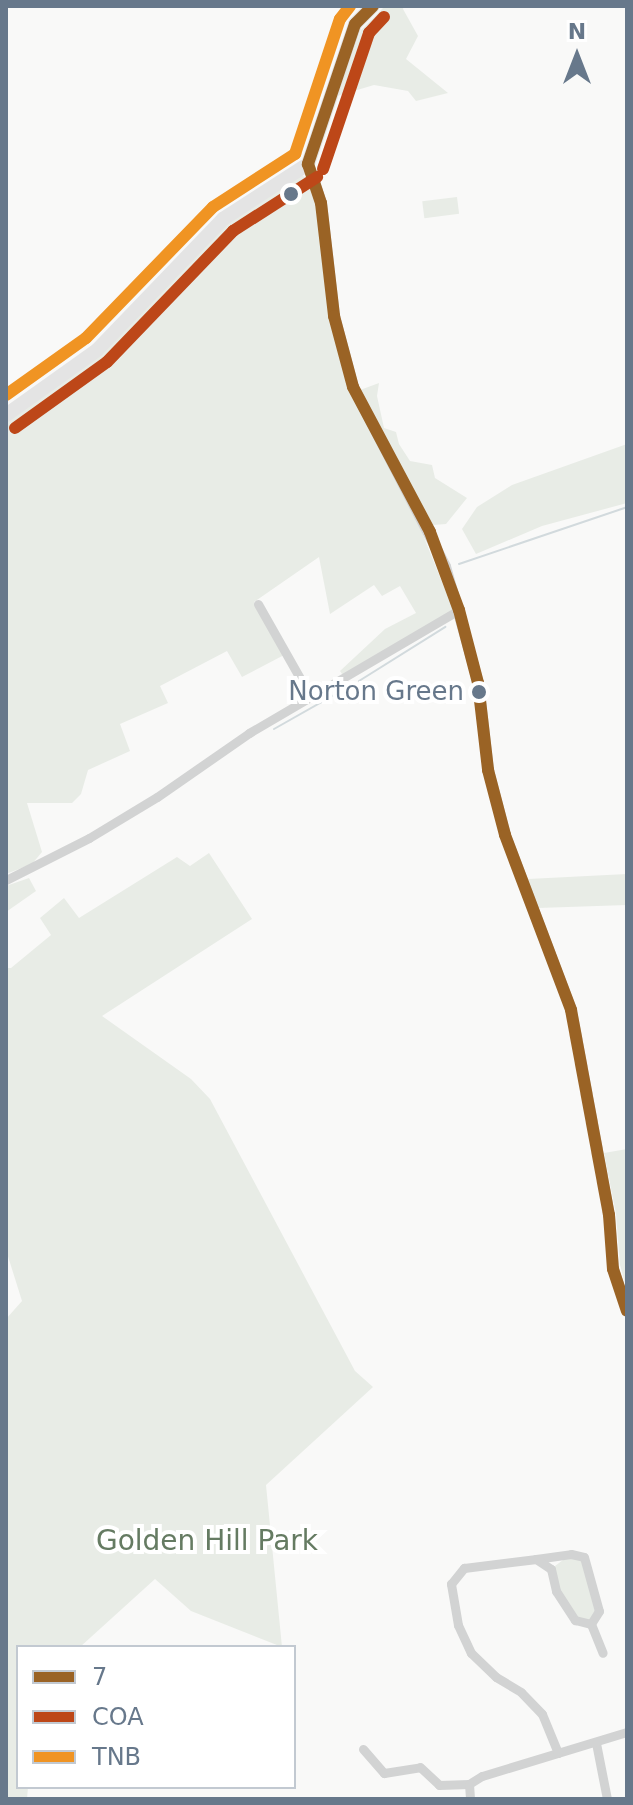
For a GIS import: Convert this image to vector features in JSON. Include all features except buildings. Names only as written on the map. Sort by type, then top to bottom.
[{"type":"main road","points":[[6,415],[97,350],[223,219],[308,164],[355,24],[373,6]]},
{"type":"street","points":[[308,164],[321,203],[334,316],[353,387],[430,532],[459,610],[478,683],[488,770],[505,835],[571,1010],[609,1215],[613,1269],[627,1311]]},
{"type":"street","points":[[258,604],[310,696]]},
{"type":"street","points":[[6,880],[39,865],[157,797],[249,733],[459,610]]},
{"type":"street","points":[[558,1753],[542,1714],[521,1692],[496,1677],[471,1653],[458,1625],[451,1584],[464,1568],[571,1554],[584,1557],[599,1611],[591,1624]]},
{"type":"street","points":[[536,1559],[551,1569],[556,1591],[575,1620],[591,1624]]},
{"type":"street","points":[[591,1624],[603,1653]]},
{"type":"street","points":[[363,1749],[384,1779],[420,1767],[439,1785],[469,1784],[482,1776],[627,1732]]},
{"type":"street","points":[[596,1743],[607,1799]]},
{"type":"street","points":[[469,1784],[470,1799]]},
{"type":"green space","points":[[385,6],[404,6],[418,36],[406,59],[448,93],[416,101],[408,91],[374,85],[337,96],[361,30]]},
{"type":"green space","points":[[300,175],[311,179],[317,204],[352,393],[379,383],[377,396],[384,428],[396,432],[399,444],[410,461],[432,465],[435,478],[467,498],[446,524],[433,525],[423,507],[413,510],[454,612],[344,677],[340,671],[385,629],[416,613],[400,586],[382,596],[374,585],[330,614],[319,557],[254,602],[286,654],[242,677],[227,651],[160,686],[168,703],[120,724],[130,751],[88,770],[81,794],[72,803],[27,803],[42,852],[32,864],[6,874],[6,421],[96,355],[227,221]]},
{"type":"green space","points":[[457,197],[459,214],[424,218],[422,201]]},
{"type":"green space","points":[[627,444],[627,503],[542,526],[476,554],[462,529],[477,507],[512,485]]},
{"type":"green space","name":"Golden Hill Park","points":[[209,853],[252,919],[102,1016],[191,1079],[210,1099],[355,1371],[373,1387],[266,1485],[282,1645],[191,1611],[155,1579],[82,1645],[16,1645],[16,1789],[28,1789],[27,1799],[6,1799],[6,1319],[22,1301],[6,1250],[6,968],[11,968],[51,935],[40,918],[64,898],[79,918],[177,857],[190,866]]},
{"type":"green space","points":[[627,874],[627,905],[538,908],[528,879]]},
{"type":"green space","points":[[29,878],[36,891],[6,912],[6,886]]},
{"type":"green space","points":[[627,1149],[627,1290],[620,1265],[616,1214],[604,1153]]},
{"type":"green space","points":[[571,1554],[584,1557],[599,1611],[591,1624],[575,1620],[556,1591],[551,1569]]},
{"type":"waterway","points":[[459,564],[627,507]]},
{"type":"waterway","points":[[359,681],[445,627]]},
{"type":"waterway","points":[[274,729],[350,686]]},
{"type":"transit line","name":"TNB","points":[[6,395],[86,338],[213,207],[295,154],[340,19],[350,6]]},
{"type":"transit line","name":"7","points":[[373,6],[355,24],[308,164],[321,203],[334,316],[353,387],[430,532],[459,610],[478,683],[488,770],[505,835],[571,1010],[609,1215],[613,1269],[627,1311]]},
{"type":"transit line","name":"COA","points":[[323,169],[369,33],[384,17]]},
{"type":"transit line","name":"COA","points":[[15,428],[107,362],[233,231],[317,177]]},
{"type":"place","name":"Norton Green","points":[[479,692]]}]
